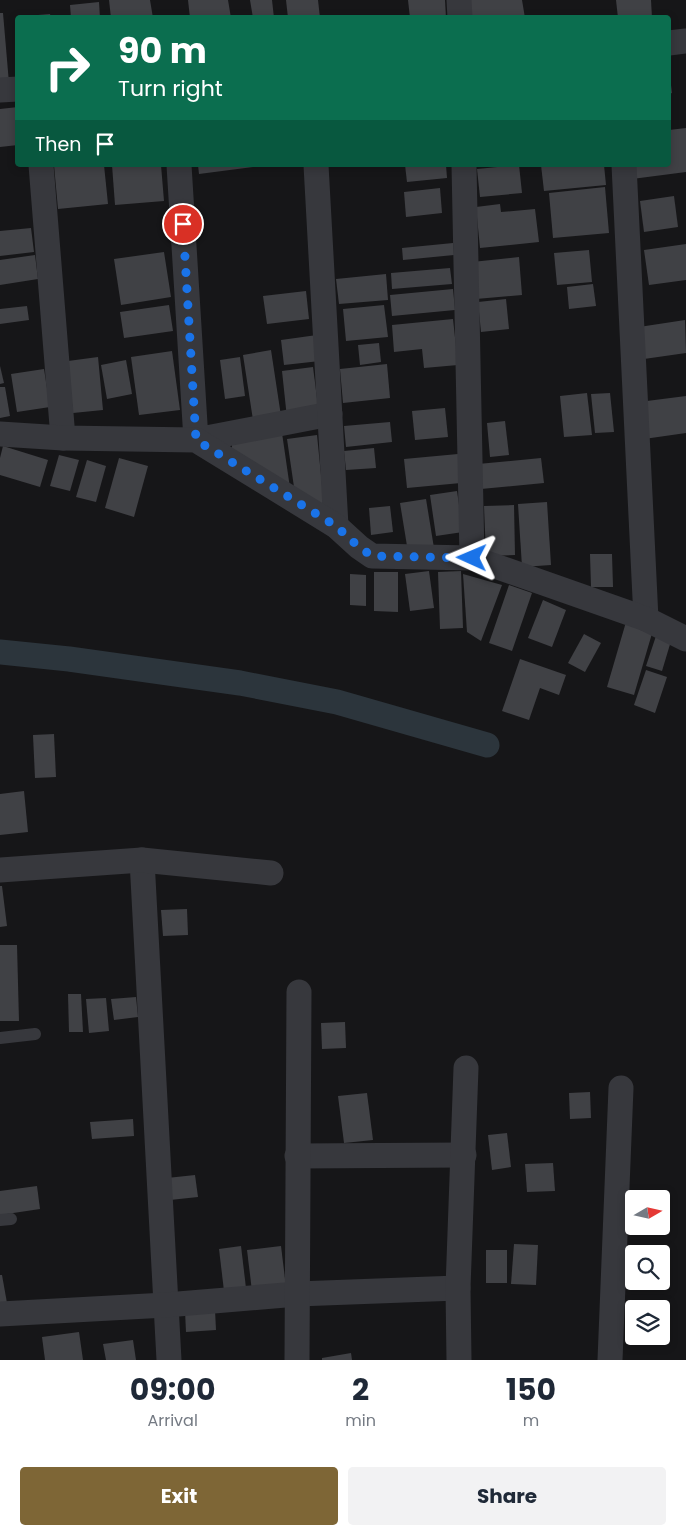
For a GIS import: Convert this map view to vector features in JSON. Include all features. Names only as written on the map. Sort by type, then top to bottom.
[{"type":"street","points":[[459,0],[460,15]]},
{"type":"street","points":[[671,43],[686,41]]},
{"type":"street","points":[[0,90],[15,89]]},
{"type":"street","points":[[41,167],[63,438]]},
{"type":"street","points":[[179,167],[196,440]]},
{"type":"street","points":[[316,167],[336,526]]},
{"type":"street","points":[[464,167],[472,558]]},
{"type":"street","points":[[624,167],[646,619]]},
{"type":"street","points":[[0,434],[63,438],[196,440],[330,414]]},
{"type":"street","points":[[196,440],[336,526],[372,556],[472,558],[646,619],[686,639]]},
{"type":"street","points":[[142,860],[169,1360]]},
{"type":"street","points":[[0,870],[142,860],[271,873]]},
{"type":"street","points":[[297,1360],[299,992]]},
{"type":"street","points":[[459,1360],[458,1288],[466,1068]]},
{"type":"street","points":[[610,1360],[621,1088]]},
{"type":"street","points":[[297,1156],[464,1155]]},
{"type":"street","points":[[0,1314],[166,1305],[297,1294],[458,1288]]},
{"type":"lane","points":[[0,1038],[35,1034]]},
{"type":"building","points":[[109,0],[150,0],[152,15],[111,15]]},
{"type":"building","points":[[188,0],[228,0],[230,15],[190,15]]},
{"type":"building","points":[[250,0],[272,0],[274,15],[252,15]]},
{"type":"building","points":[[286,0],[318,0],[320,15],[288,15]]},
{"type":"building","points":[[408,0],[445,0],[446,15],[410,15]]},
{"type":"building","points":[[466,0],[522,0],[524,15],[468,15]]},
{"type":"building","points":[[616,0],[651,0],[652,15],[618,15]]},
{"type":"building","points":[[99,2],[100,15],[71,15],[70,5]]},
{"type":"building","points":[[0,13],[3,13],[9,83],[0,84]]},
{"type":"building","points":[[15,107],[15,145],[0,147],[0,109]]},
{"type":"building","points":[[686,128],[686,172],[632,179],[630,167],[671,167],[671,130]]},
{"type":"building","points":[[54,167],[104,167],[108,204],[58,209]]},
{"type":"building","points":[[112,167],[161,167],[164,201],[115,205]]},
{"type":"building","points":[[198,167],[253,167],[199,174]]},
{"type":"building","points":[[405,167],[446,167],[447,178],[407,182]]},
{"type":"building","points":[[519,167],[522,193],[480,197],[477,169]]},
{"type":"building","points":[[541,167],[604,167],[606,185],[544,191]]},
{"type":"building","points":[[605,187],[609,233],[553,238],[549,193]]},
{"type":"building","points":[[440,188],[442,213],[406,217],[404,192]]},
{"type":"building","points":[[674,196],[678,227],[644,232],[640,201]]},
{"type":"building","points":[[500,204],[501,212],[535,209],[539,242],[480,248],[476,207]]},
{"type":"building","points":[[31,228],[34,252],[0,256],[0,231]]},
{"type":"building","points":[[453,243],[454,255],[403,260],[402,248]]},
{"type":"building","points":[[686,244],[686,280],[649,285],[644,250]]},
{"type":"building","points":[[589,250],[592,282],[557,285],[554,253]]},
{"type":"building","points":[[164,252],[171,297],[121,305],[114,259]]},
{"type":"building","points":[[35,255],[38,279],[0,285],[0,260]]},
{"type":"building","points":[[519,257],[522,295],[476,299],[472,262]]},
{"type":"building","points":[[450,268],[452,284],[392,289],[391,273]]},
{"type":"building","points":[[386,274],[388,300],[339,304],[336,279]]},
{"type":"building","points":[[593,284],[596,306],[569,309],[567,287]]},
{"type":"building","points":[[453,289],[455,310],[392,316],[390,295]]},
{"type":"building","points":[[306,291],[309,319],[267,324],[263,296]]},
{"type":"building","points":[[506,299],[509,329],[481,332],[478,302]]},
{"type":"building","points":[[169,305],[173,331],[124,338],[120,312]]},
{"type":"building","points":[[384,305],[388,337],[346,341],[343,309]]},
{"type":"building","points":[[27,306],[29,320],[0,324],[0,309]]},
{"type":"building","points":[[453,319],[458,365],[424,368],[422,349],[394,352],[392,325]]},
{"type":"building","points":[[685,320],[686,353],[644,359],[639,327]]},
{"type":"building","points":[[317,335],[320,361],[284,365],[281,340]]},
{"type":"building","points":[[379,343],[381,362],[360,365],[358,345]]},
{"type":"building","points":[[271,350],[281,416],[253,420],[243,355]]},
{"type":"building","points":[[172,351],[180,410],[139,415],[131,357]]},
{"type":"building","points":[[98,357],[103,410],[73,413],[68,361]]},
{"type":"building","points":[[240,357],[245,396],[225,399],[220,360]]},
{"type":"building","points":[[126,360],[132,394],[107,399],[101,365]]},
{"type":"building","points":[[387,364],[390,398],[343,403],[340,369]]},
{"type":"building","points":[[0,366],[4,383],[0,384]]},
{"type":"building","points":[[313,367],[319,414],[287,418],[282,371]]},
{"type":"building","points":[[44,369],[50,407],[17,412],[11,374]]},
{"type":"building","points":[[0,387],[5,387],[10,416],[0,418]]},
{"type":"building","points":[[587,393],[592,435],[564,437],[560,396]]},
{"type":"building","points":[[610,393],[614,432],[595,433],[591,394]]},
{"type":"building","points":[[686,396],[686,433],[644,439],[639,402]]},
{"type":"building","points":[[445,408],[448,437],[415,440],[412,411]]},
{"type":"building","points":[[505,421],[509,455],[490,457],[487,423]]},
{"type":"building","points":[[390,422],[392,442],[346,447],[344,426]]},
{"type":"building","points":[[282,433],[290,488],[232,457],[232,442]]},
{"type":"building","points":[[317,435],[324,505],[294,487],[287,439]]},
{"type":"building","points":[[3,446],[48,460],[40,487],[0,475],[0,458]]},
{"type":"building","points":[[374,448],[376,468],[346,470],[344,451]]},
{"type":"building","points":[[458,454],[461,483],[407,488],[404,459]]},
{"type":"building","points":[[59,455],[79,460],[70,491],[50,486]]},
{"type":"building","points":[[119,458],[148,466],[134,517],[105,508]]},
{"type":"building","points":[[541,458],[544,483],[481,489],[478,464]]},
{"type":"building","points":[[87,460],[106,466],[96,502],[76,497]]},
{"type":"building","points":[[457,491],[463,532],[436,536],[430,495]]},
{"type":"building","points":[[426,499],[434,548],[408,552],[400,503]]},
{"type":"building","points":[[547,502],[551,565],[522,567],[518,504]]},
{"type":"building","points":[[514,505],[515,555],[486,556],[484,506]]},
{"type":"building","points":[[390,506],[393,532],[371,535],[369,508]]},
{"type":"building","points":[[590,554],[612,554],[613,587],[591,587]]},
{"type":"building","points":[[429,571],[434,608],[410,611],[405,574]]},
{"type":"building","points":[[461,571],[463,628],[440,629],[438,572]]},
{"type":"building","points":[[374,572],[398,572],[398,612],[374,611]]},
{"type":"building","points":[[350,574],[366,575],[366,606],[350,605]]},
{"type":"building","points":[[463,574],[502,585],[481,641],[467,632]]},
{"type":"building","points":[[509,585],[532,593],[512,651],[489,643]]},
{"type":"building","points":[[543,600],[566,610],[552,647],[528,638]]},
{"type":"building","points":[[626,622],[653,630],[634,695],[607,687]]},
{"type":"building","points":[[584,634],[601,643],[585,672],[568,663]]},
{"type":"building","points":[[656,636],[671,641],[662,671],[646,666]]},
{"type":"building","points":[[520,659],[566,675],[559,695],[540,688],[529,720],[502,711]]},
{"type":"building","points":[[646,670],[667,677],[655,713],[634,705]]},
{"type":"building","points":[[54,734],[56,777],[35,778],[33,735]]},
{"type":"building","points":[[24,791],[28,832],[0,835],[0,794]]},
{"type":"building","points":[[0,886],[2,886],[7,926],[0,927]]},
{"type":"building","points":[[187,909],[188,935],[163,936],[161,910]]},
{"type":"building","points":[[0,945],[17,945],[19,1021],[0,1021]]},
{"type":"building","points":[[68,994],[81,994],[83,1032],[69,1032]]},
{"type":"building","points":[[136,997],[138,1017],[114,1020],[111,999]]},
{"type":"building","points":[[106,998],[109,1031],[89,1033],[86,999]]},
{"type":"building","points":[[345,1022],[346,1048],[322,1049],[321,1023]]},
{"type":"building","points":[[590,1092],[591,1118],[570,1119],[569,1093]]},
{"type":"building","points":[[367,1093],[373,1140],[344,1143],[338,1096]]},
{"type":"building","points":[[133,1119],[134,1136],[92,1139],[90,1122]]},
{"type":"building","points":[[507,1133],[511,1167],[492,1170],[488,1135]]},
{"type":"building","points":[[553,1163],[555,1191],[527,1192],[525,1164]]},
{"type":"building","points":[[195,1175],[198,1197],[170,1200],[167,1178]]},
{"type":"building","points":[[37,1186],[40,1209],[0,1215],[0,1191]]},
{"type":"building","points":[[514,1244],[538,1245],[536,1285],[511,1284]]},
{"type":"building","points":[[241,1246],[246,1288],[224,1291],[219,1249]]},
{"type":"building","points":[[281,1246],[286,1287],[252,1291],[247,1250]]},
{"type":"building","points":[[486,1250],[507,1250],[507,1283],[486,1283]]},
{"type":"building","points":[[0,1275],[2,1275],[7,1303],[0,1304]]},
{"type":"building","points":[[215,1310],[216,1330],[186,1332],[185,1311]]},
{"type":"building","points":[[79,1332],[83,1360],[45,1360],[42,1337]]},
{"type":"building","points":[[133,1340],[136,1360],[106,1360],[103,1344]]},
{"type":"building","points":[[351,1353],[352,1360],[322,1360],[322,1358]]},
{"type":"waterway","points":[[0,652],[69,659],[240,683],[337,702],[487,745]]},
{"type":"route","points":[[183,224],[196,440],[336,526],[372,556],[472,558]]}]
